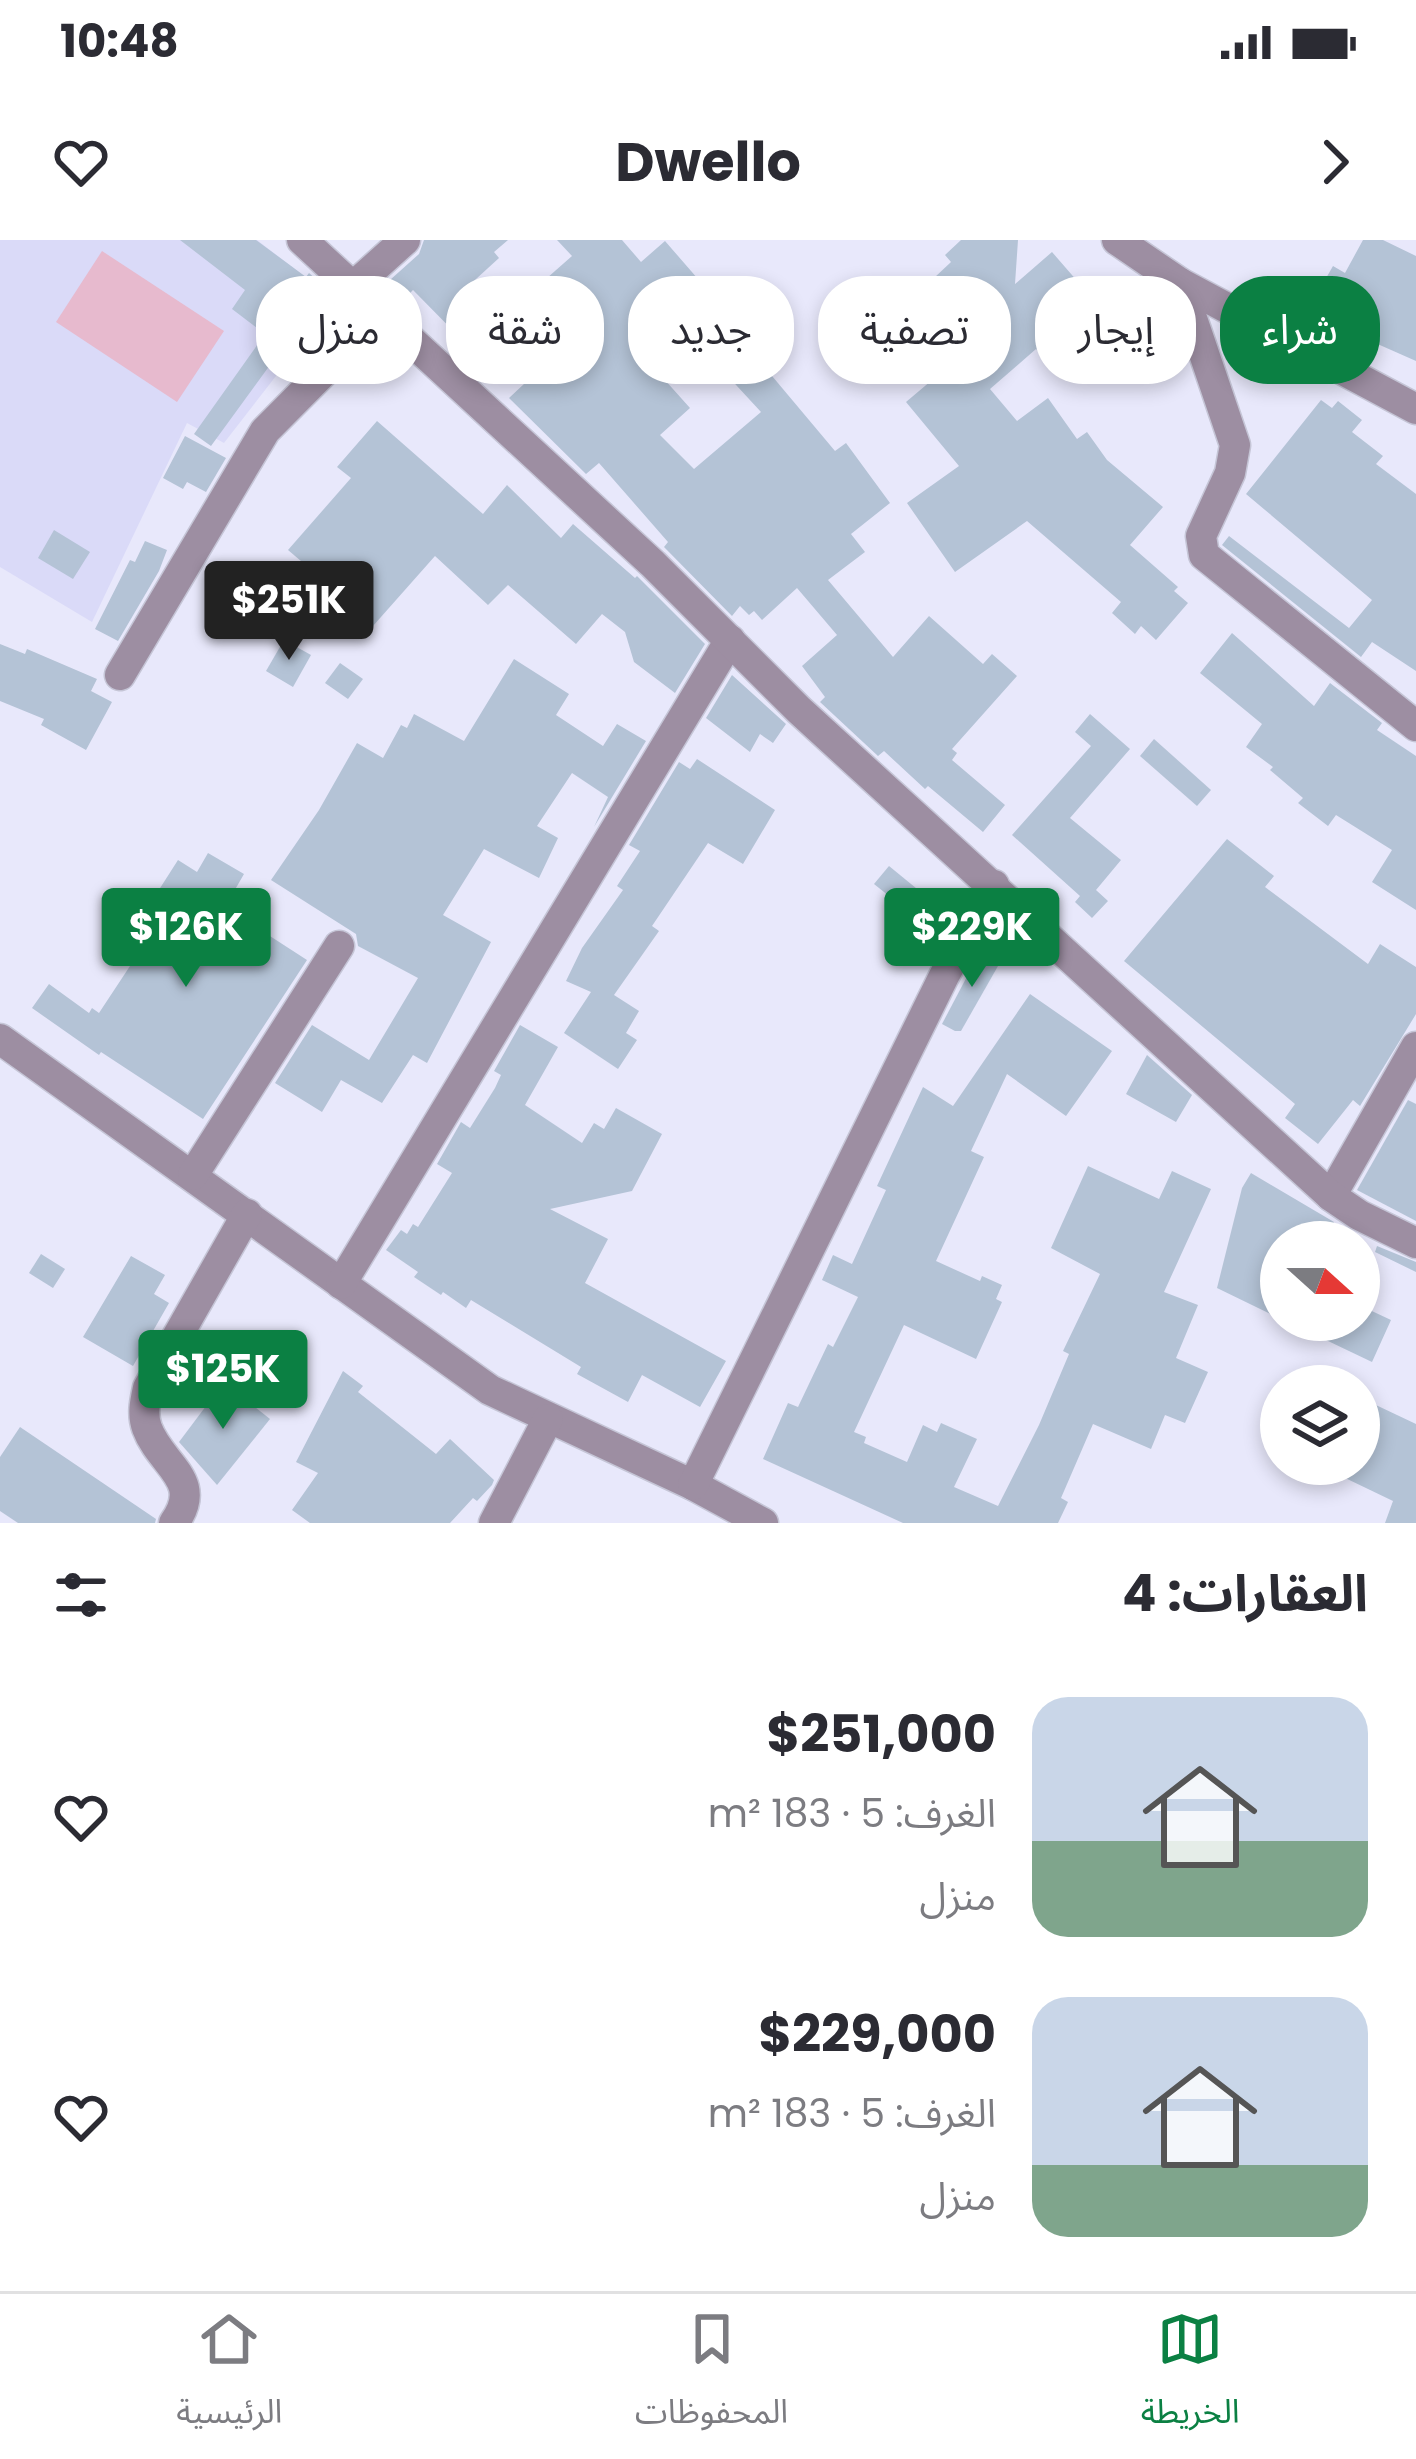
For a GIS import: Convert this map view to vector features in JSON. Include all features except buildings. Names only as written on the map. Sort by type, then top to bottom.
[{"type":"street","points":[[302,240],[343,276]]},
{"type":"street","points":[[365,276],[405,240]]},
{"type":"street","points":[[1117,240],[1170,276]]},
{"type":"street","points":[[1196,292],[1416,409]]},
{"type":"street","points":[[1196,330],[1235,445],[1230,473],[1201,536],[1204,555],[1416,726]]},
{"type":"street","points":[[422,350],[814,724],[1331,1196],[1416,1244]]},
{"type":"street","points":[[120,675],[265,431],[311,384]]},
{"type":"street","points":[[341,1284],[730,640]]},
{"type":"street","points":[[693,1485],[944,976],[994,885]]},
{"type":"street","points":[[193,1175],[339,946]]},
{"type":"street","points":[[0,1039],[490,1390],[763,1523]]},
{"type":"street","points":[[1331,1196],[1416,1047]]},
{"type":"street","points":[[174,1523],[186,1500],[186,1487],[148,1431],[143,1413],[148,1388],[247,1214]]},
{"type":"street","points":[[494,1523],[548,1418]]},
{"type":"shaded area","points":[[0,240],[257,240],[304,276],[256,276],[256,384],[270,384],[224,443],[187,423],[92,622],[0,567]]},
{"type":"shaded area","points":[[102,251],[224,331],[177,402],[56,322]]}]
